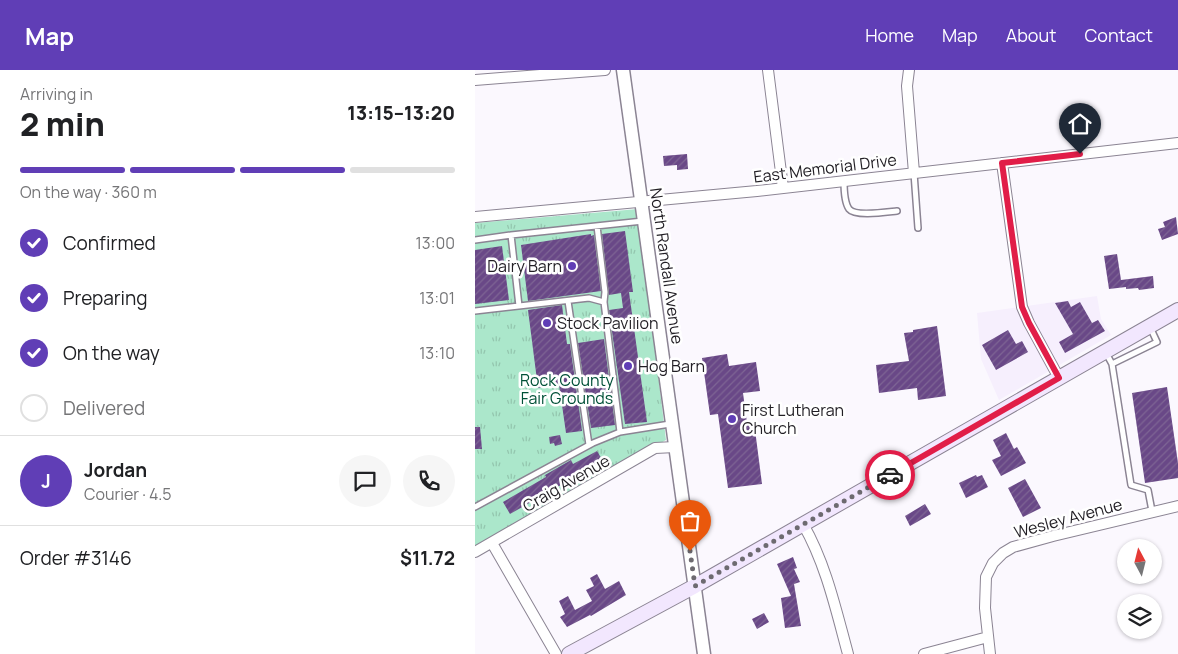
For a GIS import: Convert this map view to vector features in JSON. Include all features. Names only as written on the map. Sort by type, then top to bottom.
[{"type":"main road","points":[[569,654],[695,586],[1059,378],[1109,358],[1150,326],[1178,310]]},
{"type":"street","points":[[475,80],[605,70]]},
{"type":"street","name":"North Randall Avenue","points":[[623,70],[704,654]]},
{"type":"street","points":[[768,70],[783,188]]},
{"type":"street","points":[[909,70],[907,86],[914,173]]},
{"type":"street","name":"East Memorial Drive","points":[[475,217],[757,192],[844,180],[1178,143]]},
{"type":"street","points":[[1002,163],[1022,307],[1059,378]]},
{"type":"street","name":"Craig Avenue","points":[[475,552],[655,448],[675,446]]},
{"type":"street","name":"Wesley Avenue","points":[[990,654],[985,608],[986,577],[993,563],[1003,553],[1013,547],[1044,538],[1178,506]]},
{"type":"street","points":[[803,524],[814,543],[848,654]]},
{"type":"street","points":[[492,543],[556,654]]},
{"type":"street","points":[[924,654],[988,637]]},
{"type":"lane","points":[[914,173],[918,228]]},
{"type":"lane","points":[[844,180],[849,210],[856,213],[897,211]]},
{"type":"lane","points":[[475,240],[645,221]]},
{"type":"lane","points":[[597,226],[620,432]]},
{"type":"lane","points":[[511,235],[519,306]]},
{"type":"lane","points":[[475,311],[589,298],[604,302]]},
{"type":"lane","points":[[568,301],[589,444]]},
{"type":"lane","points":[[1109,358],[1131,485],[1148,490],[1152,511]]},
{"type":"lane","points":[[475,507],[589,444],[620,432],[672,424]]},
{"type":"shaded area","points":[[1097,296],[1101,319],[1111,335],[999,400],[981,359],[977,313]]},
{"type":"green space","name":"Rock County Fair Grounds","points":[[638,209],[666,440],[475,547],[475,223]]},
{"type":"building","points":[[687,154],[688,169],[677,170],[677,165],[664,166],[663,156]]},
{"type":"building","points":[[1176,217],[1178,234],[1162,240],[1158,229],[1165,227],[1163,222]]},
{"type":"building","name":"Hog Barn","points":[[625,231],[633,292],[629,292],[647,422],[625,424],[609,310],[623,308],[621,293],[609,295],[602,234]]},
{"type":"building","name":"Dairy Barn","points":[[591,234],[591,236],[594,235],[601,291],[528,301],[521,245]]},
{"type":"building","points":[[502,246],[509,300],[475,304],[475,250]]},
{"type":"building","points":[[1117,254],[1121,280],[1153,276],[1154,288],[1139,290],[1138,288],[1126,289],[1126,287],[1109,289],[1104,256]]},
{"type":"building","points":[[1068,301],[1071,307],[1080,302],[1092,323],[1098,320],[1105,331],[1065,353],[1059,342],[1073,334],[1055,303]]},
{"type":"building","points":[[562,305],[567,344],[570,344],[582,430],[566,433],[559,384],[538,388],[528,310]]},
{"type":"building","points":[[937,326],[946,396],[918,400],[917,388],[879,393],[876,365],[909,361],[904,333]]},
{"type":"building","points":[[1008,330],[1016,344],[1022,341],[1028,352],[996,370],[982,345]]},
{"type":"building","points":[[604,339],[615,425],[591,428],[578,343]]},
{"type":"building","name":"First Lutheran Church","points":[[727,354],[729,366],[756,362],[760,391],[743,393],[747,423],[754,422],[762,484],[728,488],[718,414],[710,415],[702,358]]},
{"type":"building","points":[[1167,387],[1178,463],[1178,478],[1145,483],[1132,393]]},
{"type":"building","points":[[475,427],[480,427],[482,449],[475,449]]},
{"type":"building","points":[[1006,433],[1014,449],[1017,447],[1026,463],[1001,476],[992,460],[1001,456],[993,440]]},
{"type":"building","points":[[560,435],[562,444],[555,446],[554,443],[550,444],[549,437]]},
{"type":"building","points":[[597,451],[603,461],[510,514],[503,502],[571,460],[573,464]]},
{"type":"building","points":[[976,475],[977,477],[982,475],[988,487],[966,498],[959,483]]},
{"type":"building","points":[[1025,479],[1041,508],[1023,517],[1008,488]]},
{"type":"building","points":[[925,504],[931,514],[910,526],[905,516]]},
{"type":"building","points":[[793,557],[797,568],[794,569],[800,582],[794,584],[801,626],[785,628],[781,598],[791,596],[777,564]]},
{"type":"building","points":[[597,574],[605,589],[619,581],[626,595],[591,616],[567,627],[560,617],[565,614],[559,601],[568,596],[575,610],[592,601],[586,590],[594,586],[590,578]]},
{"type":"building","points":[[764,613],[769,622],[757,629],[752,619]]},
{"type":"way so far","points":[[690,551],[695,586],[890,475]]},
{"type":"place","name":"Dairy Barn","points":[[572,266]]},
{"type":"place","name":"Stock Pavilion","points":[[547,323]]},
{"type":"place","name":"Hog Barn","points":[[628,366]]},
{"type":"place","name":"First Lutheran Church","points":[[732,419]]},
{"type":"route","points":[[890,475],[1059,378],[1022,307],[1002,163],[1080,154]]}]
